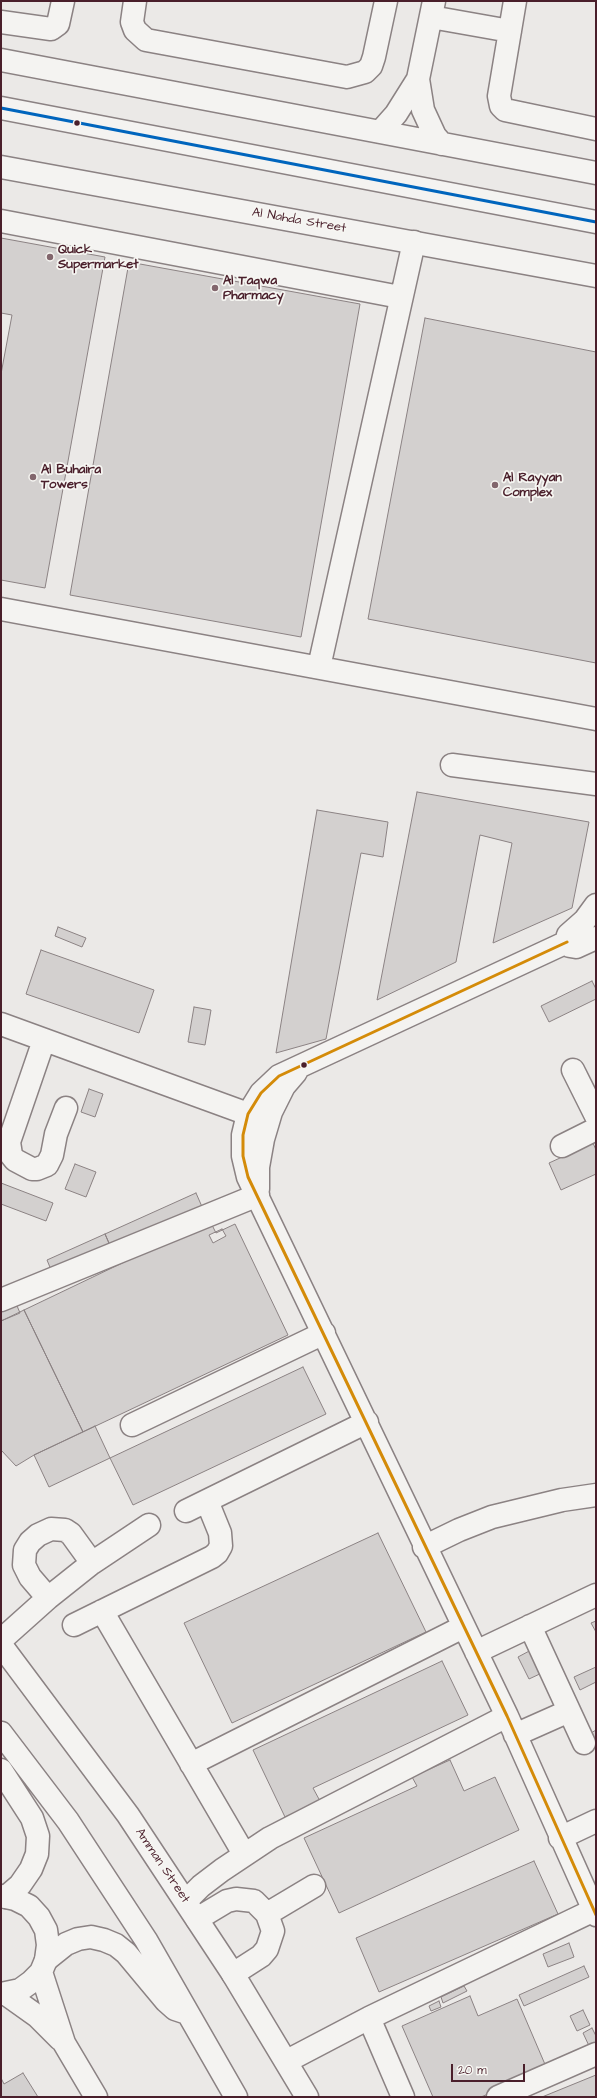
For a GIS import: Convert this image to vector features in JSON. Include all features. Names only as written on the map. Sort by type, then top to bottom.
[{"type":"street","points":[[1,22],[51,29],[58,24],[63,1]]},
{"type":"street","points":[[135,1],[132,22],[135,30],[146,40],[347,77],[365,72],[371,66],[386,1]]},
{"type":"street","points":[[515,1],[499,96],[501,106],[505,110],[596,129]]},
{"type":"street","points":[[380,132],[396,114],[418,79],[433,9],[510,31]]},
{"type":"street","points":[[1,60],[596,173]]},
{"type":"street","points":[[418,79],[423,110],[435,136],[442,144]]},
{"type":"street","points":[[1,108],[596,222]]},
{"type":"street","name":"Al Nahda Street","points":[[1,167],[596,276]]},
{"type":"street","points":[[1,221],[400,297]]},
{"type":"street","points":[[319,667],[400,297],[414,242]]},
{"type":"street","points":[[1,609],[596,719]]},
{"type":"street","points":[[452,765],[596,784]]},
{"type":"street","points":[[567,942],[568,935],[585,920],[596,905]]},
{"type":"street","points":[[567,942],[570,946],[576,947],[596,938]]},
{"type":"street","points":[[286,2061],[370,2018],[595,1912],[560,1838],[511,1726],[424,1546],[324,1332],[248,1177],[243,1156],[243,1135],[248,1114],[260,1093],[279,1076],[301,1064],[567,942]]},
{"type":"street","points":[[1,1024],[248,1114]]},
{"type":"street","points":[[44,1040],[9,1142],[11,1155],[15,1160],[37,1169],[47,1165],[52,1155],[56,1134],[66,1108]]},
{"type":"street","points":[[258,1195],[260,1153],[271,1112],[284,1086],[301,1064]]},
{"type":"street","points":[[573,1070],[596,1116]]},
{"type":"street","points":[[562,1146],[596,1129]]},
{"type":"street","points":[[1,1300],[258,1195]]},
{"type":"street","points":[[132,1426],[324,1332]]},
{"type":"street","points":[[186,1511],[367,1422]]},
{"type":"street","points":[[424,1546],[492,1517],[562,1500],[596,1495]]},
{"type":"street","points":[[74,1625],[212,1557],[217,1553],[221,1546],[220,1533],[207,1501]]},
{"type":"street","points":[[1,1640],[48,1598],[92,1563],[148,1525]]},
{"type":"street","points":[[48,1598],[30,1577],[24,1564],[25,1550],[38,1534],[51,1529],[65,1530],[71,1534],[92,1563]]},
{"type":"street","points":[[476,1652],[596,1595]]},
{"type":"street","points":[[102,1612],[244,1854]]},
{"type":"street","points":[[530,1626],[584,1742]]},
{"type":"street","points":[[191,1764],[464,1627]]},
{"type":"street","name":"Amman Street","points":[[1,1645],[128,1815],[233,1974],[307,2097]]},
{"type":"street","points":[[191,1910],[201,1886],[244,1854],[270,1838],[511,1726],[569,1711]]},
{"type":"street","points":[[1,1733],[68,1821],[146,1940],[190,2014],[236,2097]]},
{"type":"street","points":[[1,1770],[32,1818],[38,1836],[37,1854],[31,1869],[20,1885],[4,1897]]},
{"type":"street","points":[[560,1838],[596,1821]]},
{"type":"street","points":[[267,1914],[314,1886]]},
{"type":"street","points":[[4,1897],[29,1906],[39,1917],[46,1930],[48,1945],[43,1966],[64,2043]]},
{"type":"street","points":[[191,1910],[236,1898],[254,1901],[267,1914],[272,1932],[267,1949],[261,1956],[233,1974]]},
{"type":"street","points":[[4,1994],[20,1990],[31,1982],[43,1966],[66,1944],[78,1939],[91,1937],[116,1945],[126,1953],[166,2001],[176,2009],[190,2014]]},
{"type":"street","points":[[4,1994],[37,2016],[64,2043],[96,2097]]},
{"type":"street","points":[[370,2018],[403,2097]]},
{"type":"street","points":[[498,2097],[596,2054]]},
{"type":"building","name":"Al Buhaira Towers","points":[[1,238],[105,257],[45,588],[1,580],[1,374],[12,315],[1,313]]},
{"type":"building","points":[[129,262],[360,304],[301,637],[70,595]]},
{"type":"building","name":"Al Rayyan Complex","points":[[425,318],[596,352],[596,663],[368,619]]},
{"type":"building","points":[[417,792],[589,822],[572,908],[493,943],[512,843],[480,835],[456,962],[377,1000]]},
{"type":"building","points":[[317,810],[388,822],[383,857],[361,853],[326,1039],[276,1053]]},
{"type":"building","points":[[58,927],[86,938],[82,947],[55,936]]},
{"type":"building","points":[[41,950],[154,990],[139,1033],[26,994]]},
{"type":"building","points":[[592,981],[596,989],[596,999],[549,1022],[541,1006]]},
{"type":"building","points":[[194,1007],[211,1010],[205,1045],[188,1042]]},
{"type":"building","points":[[89,1089],[103,1094],[95,1117],[81,1112]]},
{"type":"building","points":[[593,1143],[596,1150],[596,1174],[561,1190],[549,1163]]},
{"type":"building","points":[[75,1164],[96,1172],[86,1197],[65,1189]]},
{"type":"building","points":[[1,1183],[53,1203],[46,1221],[1,1204]]},
{"type":"building","points":[[196,1193],[203,1209],[112,1250],[105,1234]]},
{"type":"building","points":[[210,1221],[216,1233],[235,1224],[288,1335],[83,1432],[24,1310]]},
{"type":"building","points":[[222,1229],[226,1236],[213,1243],[209,1235]]},
{"type":"building","points":[[105,1234],[112,1250],[54,1277],[47,1260]]},
{"type":"building","points":[[15,1301],[20,1313],[1,1321],[1,1307]]},
{"type":"building","points":[[24,1310],[83,1432],[34,1455],[16,1466],[1,1450],[1,1321]]},
{"type":"building","points":[[303,1367],[326,1414],[133,1505],[110,1458]]},
{"type":"building","points":[[95,1426],[110,1458],[49,1487],[34,1455]]},
{"type":"building","points":[[378,1533],[426,1632],[232,1723],[184,1623]]},
{"type":"building","points":[[596,1621],[596,1632],[591,1623]]},
{"type":"building","points":[[533,1649],[544,1672],[529,1679],[518,1657]]},
{"type":"building","points":[[442,1661],[468,1715],[313,1788],[320,1801],[285,1817],[253,1750]]},
{"type":"building","points":[[596,1667],[596,1682],[580,1690],[574,1677]]},
{"type":"building","points":[[596,1730],[596,1744],[591,1733]]},
{"type":"building","points":[[450,1760],[464,1791],[495,1777],[519,1830],[339,1913],[304,1838],[417,1786],[412,1777]]},
{"type":"building","points":[[534,1861],[558,1914],[379,1992],[356,1938]]},
{"type":"building","points":[[569,1943],[574,1957],[548,1967],[543,1954]]},
{"type":"building","points":[[584,1966],[589,1977],[524,2006],[519,1995]]},
{"type":"building","points":[[464,1986],[467,1991],[443,2003],[441,1997]]},
{"type":"building","points":[[470,1996],[478,2016],[517,1999],[547,2069],[481,2097],[433,2097],[402,2026]]},
{"type":"building","points":[[439,2001],[441,2007],[431,2011],[429,2006]]},
{"type":"building","points":[[583,2010],[590,2025],[577,2031],[570,2016]]},
{"type":"building","points":[[592,2028],[596,2036],[596,2045],[590,2048],[583,2033]]},
{"type":"building","points":[[23,2073],[38,2097],[1,2097],[1,2078],[4,2084]]},
{"type":"building","points":[[596,2075],[596,2097],[542,2097]]},
{"type":"transit line","points":[[1,108],[596,222]]},
{"type":"transit line","points":[[567,942],[279,1076],[261,1093],[248,1114],[243,1135],[243,1156],[248,1177],[507,1716],[596,1915]]},
{"type":"place","name":"Quick Supermarket","points":[[50,257]]},
{"type":"place","name":"Al Taqwa Pharmacy","points":[[215,288]]},
{"type":"place","name":"Al Buhaira Towers","points":[[33,477]]},
{"type":"place","name":"Al Rayyan Complex","points":[[495,485]]}]
